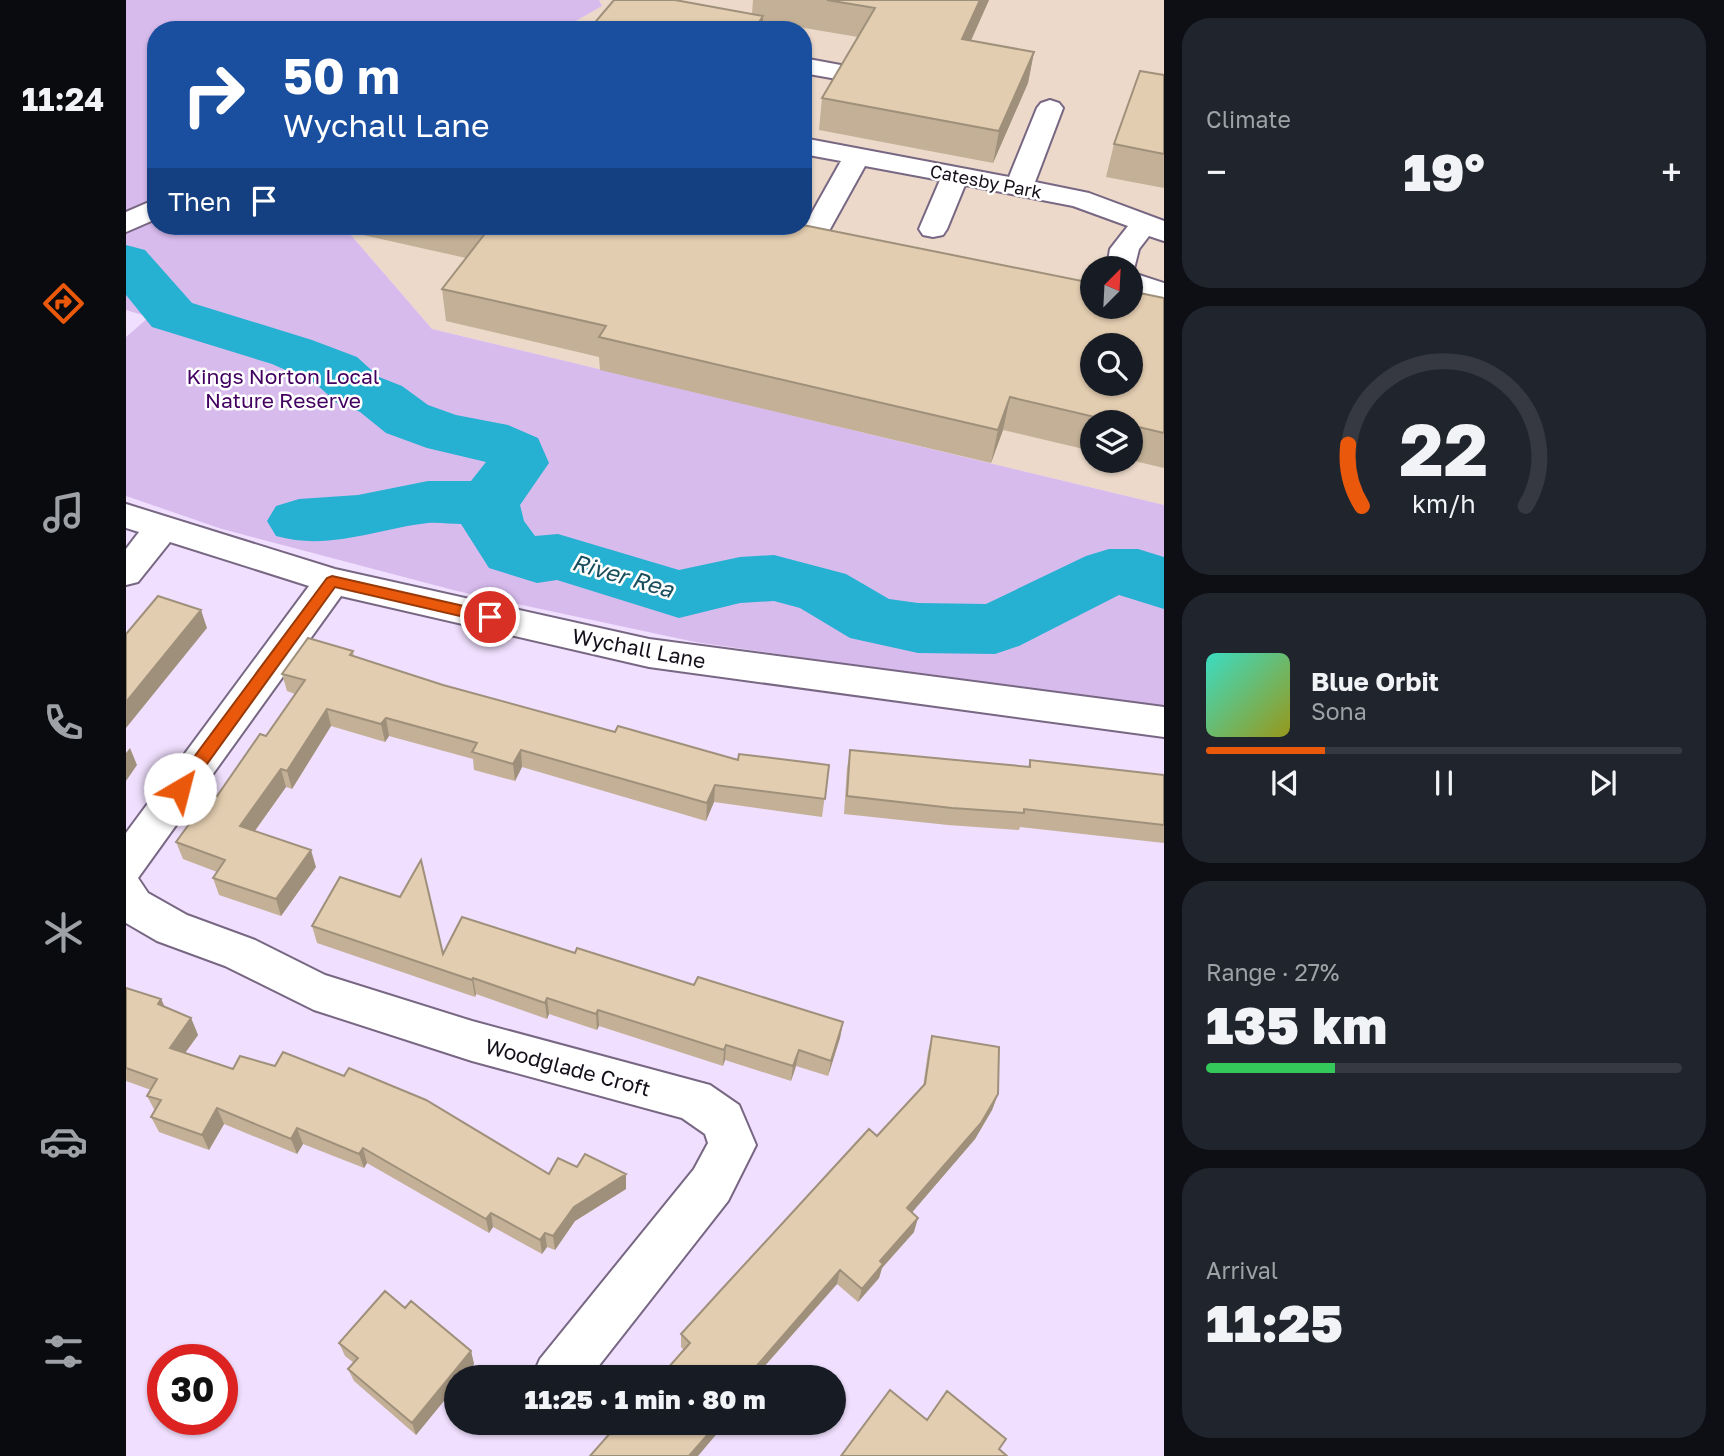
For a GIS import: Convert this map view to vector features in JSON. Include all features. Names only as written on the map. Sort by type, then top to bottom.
[{"type":"street","points":[[812,67],[837,71]]},
{"type":"street","points":[[1019,188],[1049,108]]},
{"type":"street","name":"Catesby Park","points":[[812,148],[1088,202],[1155,227]]},
{"type":"street","points":[[819,225],[857,156]]},
{"type":"street","points":[[933,229],[956,175]]},
{"type":"street","points":[[126,224],[147,212]]},
{"type":"street","points":[[1123,256],[1129,241],[1155,227]]},
{"type":"street","points":[[1143,286],[1164,293]]},
{"type":"street","name":"Wychall Lane","points":[[126,516],[332,581],[649,653],[1164,722]]},
{"type":"street","points":[[126,573],[161,529]]},
{"type":"street","points":[[126,865],[332,581]]},
{"type":"street","name":"Woodglade Croft","points":[[126,891],[132,905],[172,928],[240,953],[314,991],[472,1041],[694,1100],[723,1120],[732,1145],[711,1185],[568,1365]]},
{"type":"shaded area","points":[[599,0],[1164,0],[1164,505],[432,329],[351,235],[812,235],[812,21],[576,21],[602,6]]},
{"type":"green space","name":"Kings Norton Local Nature Reserve","points":[[126,0],[599,0],[602,6],[576,21],[147,21],[147,235],[351,235],[432,329],[1164,505],[1164,706],[1054,694],[695,642],[457,591],[222,529],[126,496],[126,337],[149,317],[126,310]]},
{"type":"building","points":[[614,0],[675,0],[763,16],[760,21],[596,21]]},
{"type":"building","points":[[827,0],[980,0],[962,39],[1034,52],[999,131],[822,98],[875,8]]},
{"type":"building","points":[[1140,71],[1164,75],[1164,154],[1114,144]]},
{"type":"building","points":[[812,227],[1080,281],[1080,319],[1143,319],[1143,294],[1164,298],[1164,433],[1143,428],[1143,410],[1080,410],[1080,414],[1010,397],[998,430],[599,337],[606,326],[442,289],[484,235],[812,235]]},
{"type":"building","points":[[158,596],[201,610],[126,702],[126,634]]},
{"type":"building","points":[[308,638],[353,651],[350,655],[443,685],[615,732],[618,726],[738,760],[739,754],[829,765],[825,799],[715,785],[707,803],[521,750],[513,764],[472,752],[477,743],[386,718],[381,724],[327,709],[287,771],[281,769],[240,826],[311,850],[276,899],[213,878],[225,860],[176,842],[211,794],[217,796],[260,734],[266,736],[305,680],[282,674]]},
{"type":"building","points":[[850,750],[1030,767],[1030,760],[1164,775],[1164,825],[1024,809],[1024,813],[952,808],[847,796]]},
{"type":"building","points":[[421,860],[443,954],[462,917],[575,953],[577,948],[694,985],[698,977],[843,1022],[831,1061],[799,1050],[793,1066],[726,1045],[724,1050],[598,1010],[596,1014],[547,998],[545,1003],[312,926],[340,877],[400,897]]},
{"type":"building","points":[[126,988],[161,999],[158,1004],[191,1018],[170,1048],[233,1069],[240,1056],[275,1066],[283,1052],[344,1076],[349,1068],[426,1100],[549,1174],[558,1158],[577,1167],[585,1154],[626,1174],[574,1207],[553,1236],[545,1233],[540,1240],[491,1213],[486,1219],[363,1148],[359,1154],[297,1128],[291,1139],[217,1108],[202,1135],[151,1117],[161,1100],[147,1096],[157,1079],[126,1068]]},
{"type":"building","points":[[932,1036],[999,1047],[998,1094],[981,1123],[907,1208],[918,1218],[880,1261],[883,1264],[862,1289],[840,1270],[757,1365],[671,1365],[690,1343],[681,1334],[869,1129],[877,1136],[925,1084]]},
{"type":"building","points":[[385,1291],[405,1308],[411,1301],[471,1351],[460,1365],[444,1365],[444,1384],[412,1423],[348,1369],[358,1358],[339,1343]]},
{"type":"building","points":[[890,1390],[927,1420],[947,1391],[1006,1439],[999,1449],[1007,1456],[841,1456]]},
{"type":"building","points":[[608,1435],[707,1435],[689,1456],[590,1456]]},
{"type":"waterway","points":[[126,261],[172,315],[292,352],[336,370],[358,390],[381,399],[407,419],[448,434],[487,439],[516,452],[518,463],[488,503]]},
{"type":"waterway","name":"River Rea","points":[[299,521],[358,517],[428,502],[488,503]]},
{"type":"waterway","name":"River Rea","points":[[488,503],[493,524],[512,552],[537,560],[558,557],[679,594],[740,580],[774,578],[822,591],[874,621],[918,628],[995,629],[1109,572],[1138,572],[1164,586]]},
{"type":"route","points":[[180,789],[332,581],[490,617]]}]
